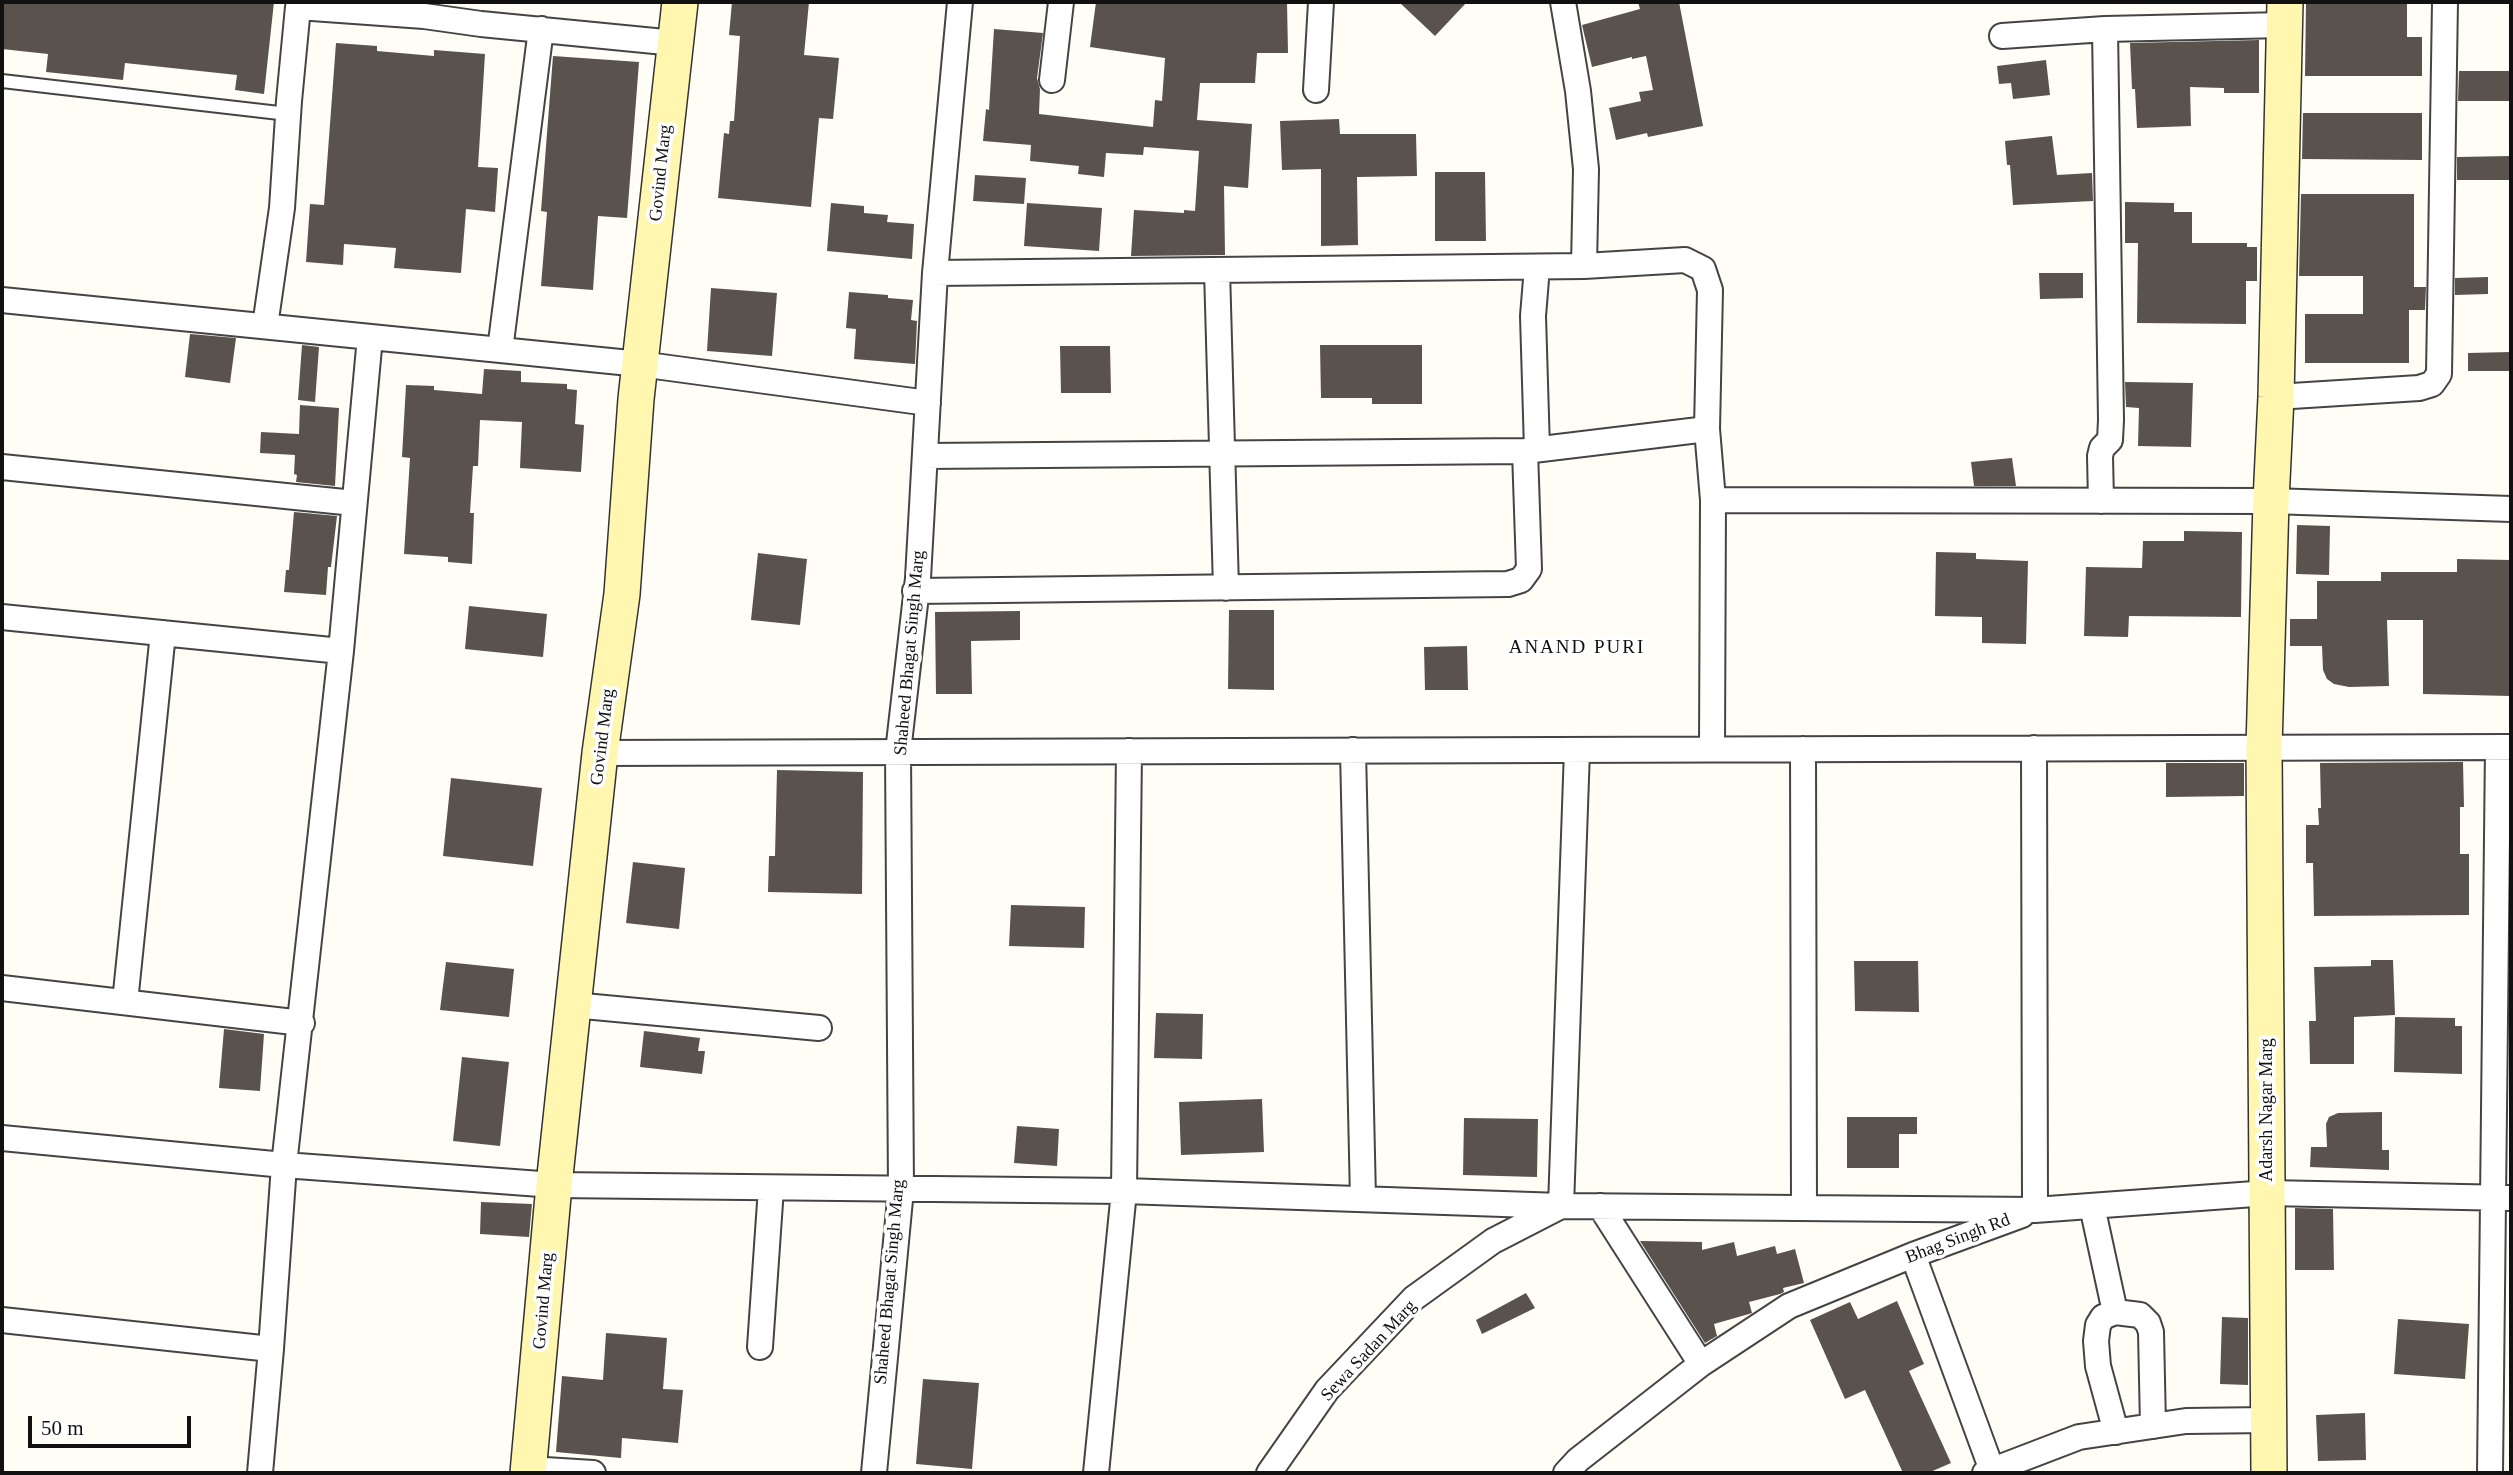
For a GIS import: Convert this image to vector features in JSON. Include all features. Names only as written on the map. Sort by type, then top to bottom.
[{"type":"street","name":"Govind Marg","points":[[529,1471],[554,1185],[600,753],[622,594],[640,364],[680,2]]},
{"type":"street","name":"Shaheed Bhagat Singh Marg","points":[[874,1473],[901,1189],[898,752],[915,591],[935,273],[960,2]]},
{"type":"street","points":[[1052,80],[1060,2]]},
{"type":"street","points":[[1316,90],[1321,2]]},
{"type":"street","points":[[1563,2],[1578,91],[1586,169],[1584,266]]},
{"type":"street","points":[[2276,397],[2419,388],[2431,384],[2439,374],[2445,2]]},
{"type":"street","points":[[265,326],[282,208],[298,4],[675,43]]},
{"type":"street","points":[[2002,36],[2285,13]]},
{"type":"street","name":"Adarsh Nagar Marg","points":[[2269,1473],[2264,748],[2285,13]]},
{"type":"street","points":[[500,350],[541,29]]},
{"type":"street","points":[[2101,501],[2100,456],[2102,448],[2110,440],[2111,420],[2105,29]]},
{"type":"street","points":[[935,273],[1537,267],[1685,260],[1703,269],[1710,290],[1707,429],[1713,500],[1712,749]]},
{"type":"street","points":[[915,591],[1508,584],[1521,580],[1529,569],[1533,316],[1537,267]]},
{"type":"street","points":[[1217,270],[1226,588]]},
{"type":"street","points":[[2,300],[640,364],[928,403]]},
{"type":"street","points":[[260,1473],[284,1165],[302,1023],[341,651],[370,337]]},
{"type":"street","points":[[925,456],[1531,450],[1707,429]]},
{"type":"street","points":[[2,467],[354,503]]},
{"type":"street","points":[[1713,500],[2271,501],[2511,509]]},
{"type":"street","points":[[2,617],[341,651]]},
{"type":"street","points":[[125,1003],[163,633]]},
{"type":"street","points":[[600,753],[2504,747],[2503,1198],[2490,1473]]},
{"type":"street","name":"Bhag Singh Rd","points":[[1566,1473],[1578,1460],[1702,1364],[1789,1306],[1913,1255],[2035,1210],[2034,748]]},
{"type":"street","points":[[1803,749],[1804,1208]]},
{"type":"street","points":[[1353,750],[1363,1199]]},
{"type":"street","points":[[1561,1206],[1577,750]]},
{"type":"street","points":[[1096,1473],[1125,1191],[1129,751]]},
{"type":"street","points":[[2,988],[302,1023]]},
{"type":"street","points":[[573,1005],[819,1028]]},
{"type":"street","points":[[2,1138],[284,1165],[554,1185],[1125,1191],[1561,1206],[2035,1210],[2268,1193],[2503,1198]]},
{"type":"street","points":[[760,1347],[771,1188]]},
{"type":"street","name":"Sewa Sadan Marg","points":[[1269,1473],[1327,1390],[1415,1298],[1493,1241],[1561,1206]]},
{"type":"street","points":[[1600,1206],[1702,1364]]},
{"type":"street","points":[[2092,1206],[2115,1311]]},
{"type":"street","points":[[1913,1255],[1990,1472],[2079,1437],[2186,1421],[2269,1420]]},
{"type":"street","points":[[2116,1432],[2098,1366],[2096,1341],[2098,1325],[2103,1317],[2115,1311],[2140,1315],[2151,1332],[2153,1426]]},
{"type":"street","points":[[2,1320],[271,1349]]},
{"type":"street","points":[[529,1471],[593,1473]]},
{"type":"lane","points":[[2,81],[288,114]]},
{"type":"building","points":[[2,2],[274,2],[264,94],[235,90],[237,75],[125,63],[123,80],[46,72],[48,54],[2,49]]},
{"type":"building","points":[[732,2],[809,2],[804,55],[839,58],[833,119],[819,118],[811,207],[718,198],[724,133],[729,134],[730,121],[734,121],[740,36],[729,35]]},
{"type":"building","points":[[1096,2],[1287,2],[1288,53],[1257,53],[1255,83],[1200,83],[1197,120],[1252,124],[1248,188],[1224,186],[1225,255],[1131,256],[1134,210],[1184,213],[1184,210],[1195,211],[1199,151],[1144,147],[1143,155],[1106,153],[1104,177],[1078,174],[1079,166],[1030,161],[1031,145],[983,141],[986,109],[989,110],[994,29],[1043,33],[1037,78],[1040,89],[1039,114],[1153,127],[1155,100],[1162,101],[1165,58],[1090,47]]},
{"type":"building","points":[[1399,2],[1467,2],[1435,36]]},
{"type":"building","points":[[1638,2],[1679,2],[1703,126],[1648,137],[1647,133],[1616,140],[1609,108],[1641,101],[1639,92],[1653,90],[1646,56],[1592,67],[1582,25],[1640,9]]},
{"type":"building","points":[[2306,2],[2407,2],[2407,37],[2422,37],[2422,76],[2305,76]]},
{"type":"building","points":[[2259,40],[2259,93],[2224,93],[2224,88],[2190,87],[2191,126],[2137,128],[2130,43]]},
{"type":"building","points":[[336,43],[377,46],[377,51],[434,56],[434,50],[485,54],[478,167],[498,168],[495,212],[466,209],[461,273],[394,268],[396,248],[344,244],[343,265],[306,262],[310,204],[324,205]]},
{"type":"building","points":[[553,56],[639,62],[627,218],[598,216],[593,290],[541,286],[547,212],[541,211]]},
{"type":"building","points":[[2046,60],[2050,95],[2013,99],[2011,83],[1999,84],[1997,66]]},
{"type":"building","points":[[2459,71],[2511,71],[2511,101],[2458,101]]},
{"type":"building","points":[[2303,113],[2422,113],[2422,160],[2302,159]]},
{"type":"building","points":[[1339,119],[1340,134],[1416,134],[1417,176],[1357,177],[1358,245],[1321,246],[1321,169],[1282,170],[1280,121]]},
{"type":"building","points":[[2052,136],[2057,175],[2092,173],[2093,201],[2013,205],[2005,141]]},
{"type":"building","points":[[2511,156],[2511,180],[2457,180],[2457,157]]},
{"type":"building","points":[[1435,172],[1485,172],[1486,241],[1435,241]]},
{"type":"building","points":[[975,175],[1026,178],[1024,204],[973,201]]},
{"type":"building","points":[[2301,194],[2414,194],[2414,287],[2426,287],[2425,310],[2409,310],[2409,363],[2305,363],[2305,314],[2363,314],[2363,276],[2299,276]]},
{"type":"building","points":[[2125,202],[2174,203],[2174,212],[2192,212],[2192,243],[2247,243],[2247,247],[2257,247],[2257,281],[2246,281],[2246,324],[2137,323],[2138,243],[2125,243]]},
{"type":"building","points":[[831,203],[864,206],[864,213],[888,215],[887,222],[914,224],[912,259],[827,251]]},
{"type":"building","points":[[1027,203],[1102,208],[1099,251],[1024,246]]},
{"type":"building","points":[[2039,273],[2083,273],[2083,298],[2040,299]]},
{"type":"building","points":[[2488,277],[2488,294],[2455,295],[2455,278]]},
{"type":"building","points":[[711,288],[777,293],[772,356],[707,351]]},
{"type":"building","points":[[849,292],[913,300],[911,320],[917,321],[915,364],[854,359],[856,329],[846,328]]},
{"type":"building","points":[[190,334],[236,338],[230,383],[185,377]]},
{"type":"building","points":[[302,345],[319,347],[315,402],[298,400]]},
{"type":"building","points":[[1320,345],[1422,345],[1422,404],[1372,404],[1372,398],[1321,398]]},
{"type":"building","points":[[1060,346],[1110,346],[1111,393],[1061,393]]},
{"type":"building","points":[[2511,352],[2511,371],[2468,371],[2468,353]]},
{"type":"building","points":[[484,369],[521,371],[521,382],[567,384],[567,389],[577,390],[575,424],[584,425],[581,472],[520,468],[522,422],[480,420],[478,466],[473,466],[470,513],[474,513],[472,564],[448,562],[448,557],[404,554],[410,458],[402,457],[406,385],[434,386],[434,390],[482,394]]},
{"type":"building","points":[[2125,382],[2193,383],[2191,447],[2138,446],[2139,408],[2126,407]]},
{"type":"building","points":[[300,405],[339,408],[335,486],[296,482],[295,455],[260,453],[261,432],[299,434]]},
{"type":"building","points":[[2012,458],[2016,486],[1974,486],[1971,462]]},
{"type":"building","points":[[294,512],[337,516],[326,595],[284,592],[286,570],[289,570]]},
{"type":"building","points":[[2297,525],[2330,526],[2329,575],[2296,574]]},
{"type":"building","points":[[2184,531],[2242,532],[2241,617],[2129,616],[2128,637],[2084,636],[2086,567],[2142,568],[2143,541],[2184,541]]},
{"type":"building","points":[[1936,552],[1976,553],[1976,559],[2028,561],[2026,644],[1982,643],[1982,617],[1935,616]]},
{"type":"building","points":[[758,553],[807,559],[800,625],[751,620]]},
{"type":"building","points":[[2457,559],[2511,560],[2511,696],[2423,694],[2423,620],[2387,620],[2389,686],[2349,687],[2334,684],[2327,679],[2323,670],[2322,646],[2290,646],[2290,619],[2317,619],[2317,581],[2381,581],[2381,572],[2457,572]]},
{"type":"building","points":[[469,606],[547,614],[543,657],[465,649]]},
{"type":"building","points":[[1229,610],[1274,610],[1274,690],[1228,689]]},
{"type":"building","points":[[1020,611],[1020,640],[971,641],[972,694],[936,694],[935,612]]},
{"type":"building","points":[[1467,646],[1468,690],[1425,690],[1424,647]]},
{"type":"building","points":[[2463,762],[2464,807],[2460,807],[2460,854],[2469,854],[2469,915],[2314,916],[2313,863],[2306,863],[2306,825],[2319,825],[2320,763]]},
{"type":"building","points":[[2166,763],[2244,763],[2244,796],[2166,797]]},
{"type":"building","points":[[777,770],[863,772],[862,894],[768,892],[769,856],[775,856]]},
{"type":"building","points":[[451,778],[542,788],[533,866],[443,856]]},
{"type":"building","points":[[633,862],[685,868],[679,929],[626,923]]},
{"type":"building","points":[[1011,905],[1085,907],[1084,948],[1009,946]]},
{"type":"building","points":[[2371,960],[2393,960],[2395,1015],[2354,1017],[2354,1064],[2310,1064],[2309,1021],[2316,1021],[2314,967],[2371,966]]},
{"type":"building","points":[[1854,961],[1918,961],[1919,1012],[1855,1011]]},
{"type":"building","points":[[446,962],[514,969],[509,1017],[440,1010]]},
{"type":"building","points":[[1156,1013],[1203,1014],[1202,1059],[1154,1058]]},
{"type":"building","points":[[2395,1017],[2455,1018],[2455,1026],[2462,1026],[2462,1074],[2394,1072]]},
{"type":"building","points":[[224,1029],[264,1034],[260,1091],[219,1088]]},
{"type":"building","points":[[644,1031],[700,1038],[698,1051],[705,1051],[702,1074],[640,1067]]},
{"type":"building","points":[[462,1057],[509,1062],[500,1146],[453,1141]]},
{"type":"building","points":[[1262,1099],[1264,1152],[1181,1155],[1179,1102]]},
{"type":"building","points":[[2382,1112],[2382,1150],[2389,1150],[2389,1170],[2310,1167],[2311,1147],[2327,1147],[2326,1124],[2329,1117],[2338,1113]]},
{"type":"building","points":[[1847,1117],[1917,1117],[1917,1134],[1899,1134],[1899,1168],[1847,1168]]},
{"type":"building","points":[[1464,1118],[1538,1119],[1537,1177],[1463,1175]]},
{"type":"building","points":[[1017,1126],[1059,1129],[1057,1166],[1014,1163]]},
{"type":"building","points":[[481,1202],[532,1204],[529,1237],[480,1234]]},
{"type":"building","points":[[2295,1208],[2333,1209],[2334,1270],[2295,1270]]},
{"type":"building","points":[[1640,1241],[1702,1242],[1702,1250],[1734,1242],[1737,1256],[1775,1246],[1777,1254],[1795,1249],[1804,1283],[1783,1288],[1784,1292],[1780,1294],[1749,1302],[1752,1313],[1714,1324],[1717,1336],[1705,1343]]},
{"type":"building","points":[[1526,1293],[1535,1308],[1482,1334],[1476,1320]]},
{"type":"building","points":[[1897,1301],[1924,1364],[1909,1371],[1951,1463],[1928,1473],[1903,1473],[1865,1390],[1845,1399],[1810,1320],[1850,1302],[1858,1319]]},
{"type":"building","points":[[2222,1317],[2248,1318],[2248,1385],[2220,1384]]},
{"type":"building","points":[[2398,1319],[2469,1324],[2465,1379],[2394,1374]]},
{"type":"building","points":[[606,1333],[667,1338],[663,1389],[683,1390],[678,1443],[622,1438],[621,1458],[556,1452],[562,1376],[603,1380]]},
{"type":"building","points":[[923,1379],[979,1383],[972,1469],[916,1464]]},
{"type":"building","points":[[2365,1413],[2366,1460],[2318,1461],[2316,1415]]},
{"type":"district","name":"ANAND PURI","points":[[1577,648]]}]
